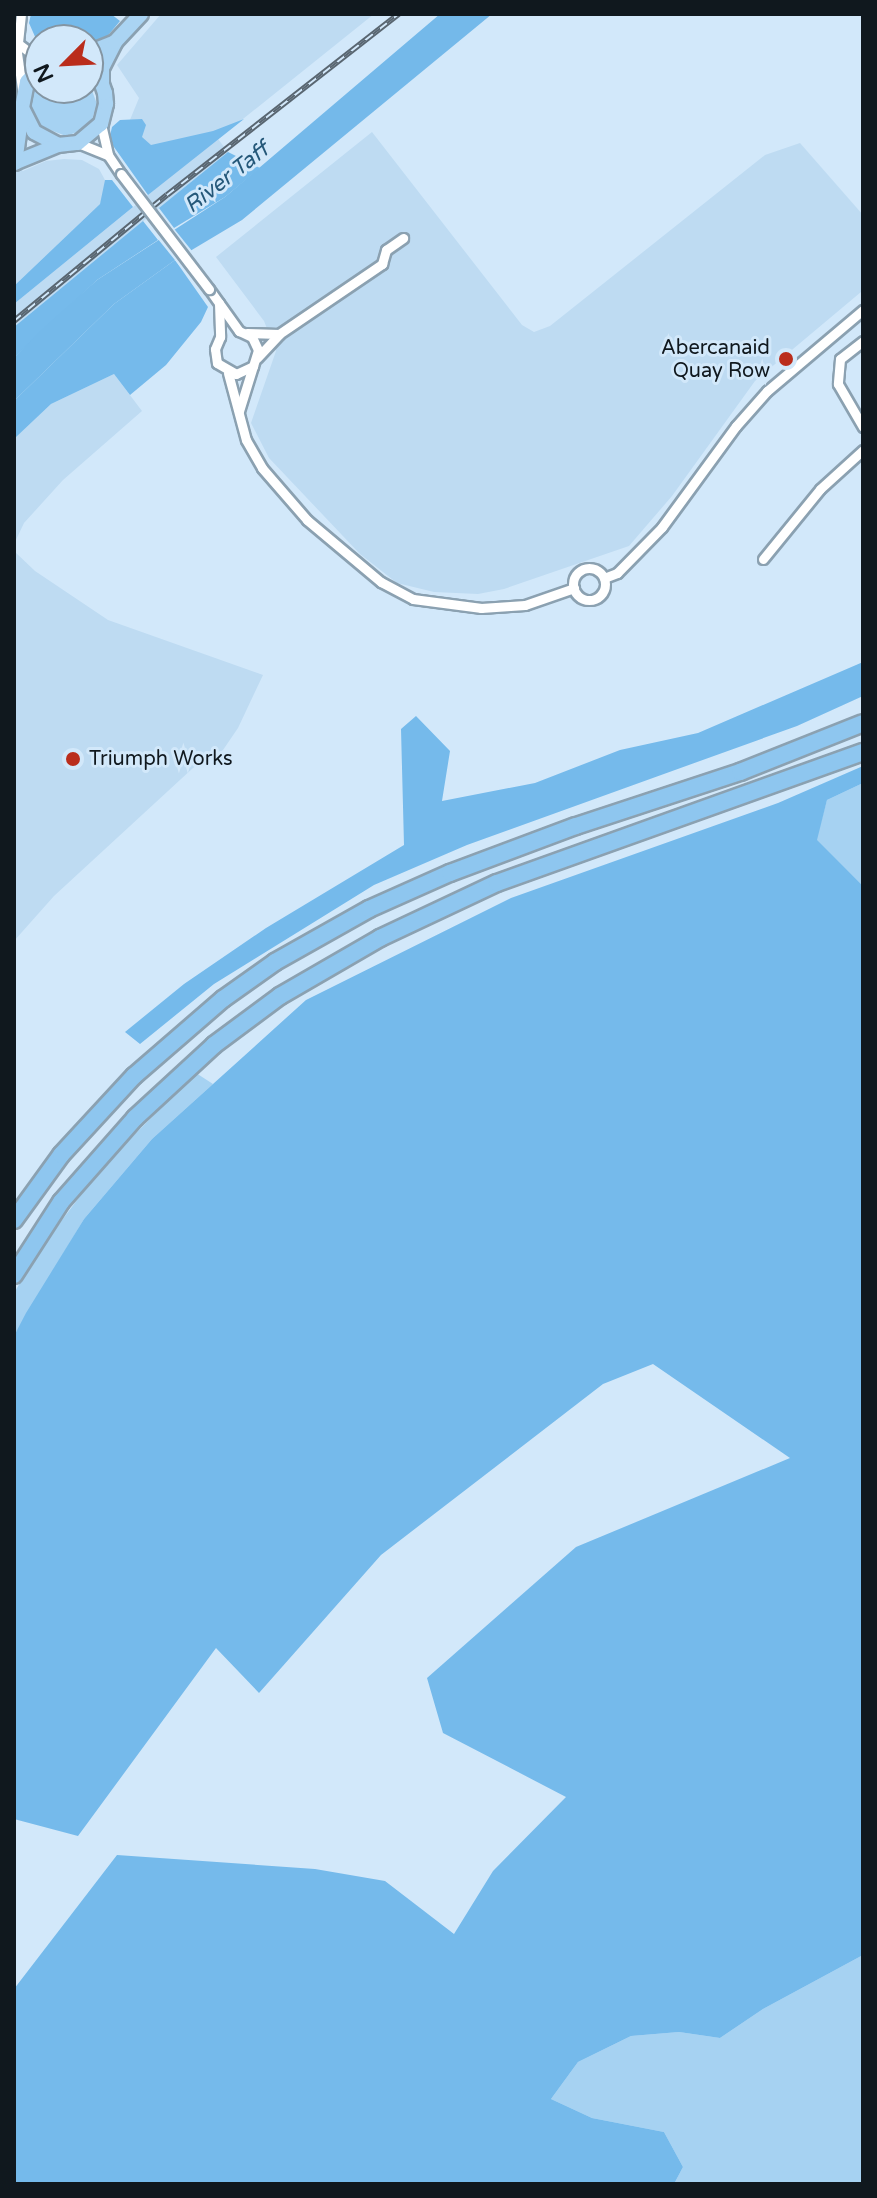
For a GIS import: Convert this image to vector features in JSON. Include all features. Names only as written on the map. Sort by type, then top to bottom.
[{"type":"highway","points":[[14,1220],[61,1155],[134,1076],[211,1008],[275,962],[369,909],[450,873],[576,826],[740,772],[863,723]]},
{"type":"highway","points":[[14,1275],[61,1202],[172,1081],[258,1013],[330,966],[440,907],[497,883],[863,752]]},
{"type":"main road","points":[[104,64],[115,42],[141,14]]},
{"type":"main road","points":[[104,46],[115,42]]},
{"type":"main road","points":[[24,94],[14,163],[58,145],[78,143],[101,124],[106,104],[104,93]]},
{"type":"main road","points":[[22,102],[34,132],[58,145]]},
{"type":"street","points":[[21,14],[17,53],[22,102]]},
{"type":"street","points":[[20,45],[24,48]]},
{"type":"street","points":[[101,124],[108,155],[121,174],[242,332],[256,343],[256,361],[238,413]]},
{"type":"street","points":[[78,143],[108,155]]},
{"type":"street","points":[[228,373],[243,373],[279,334],[382,264],[386,250],[403,238]]},
{"type":"street","points":[[219,303],[220,337],[215,356],[228,373],[246,440],[283,495],[345,555],[381,582],[413,599],[481,608],[525,605],[574,588]]},
{"type":"street","points":[[604,578],[617,573],[662,527],[736,426],[767,391],[863,310]]},
{"type":"street","points":[[220,337],[242,332],[279,334]]},
{"type":"street","points":[[863,341],[840,359],[838,384],[863,427]]},
{"type":"street","points":[[763,559],[820,489],[863,450]]},
{"type":"street","points":[[585,569],[597,570],[604,578],[603,593],[594,599],[584,599],[574,588],[575,577],[585,569]]},
{"type":"shaded area","points":[[31,14],[111,14],[120,21],[104,39],[104,24],[29,23]]},
{"type":"shaded area","points":[[161,14],[374,14],[218,139],[228,152],[14,327],[14,304],[154,190],[120,144],[139,98],[117,65]]},
{"type":"shaded area","points":[[440,14],[492,14],[242,220],[175,260],[114,304],[14,401],[14,358],[41,330],[97,280],[225,197]]},
{"type":"shaded area","points":[[31,104],[97,104],[91,123],[83,130],[66,136],[40,126]]},
{"type":"shaded area","points":[[142,119],[146,125],[142,137],[151,145],[213,131],[244,119],[148,195],[109,140],[112,127],[120,120]]},
{"type":"shaded area","points":[[372,132],[522,325],[534,332],[550,326],[765,155],[800,143],[863,215],[861,292],[755,381],[672,496],[629,546],[504,589],[478,594],[434,592],[397,583],[360,554],[269,458],[251,423],[276,351],[264,321],[216,257]]},
{"type":"shaded area","points":[[228,152],[260,168],[225,197],[174,228],[159,208]]},
{"type":"shaded area","points":[[82,160],[99,169],[105,180],[105,193],[100,204],[14,286],[14,163],[23,171],[46,161]]},
{"type":"shaded area","points":[[105,180],[112,180],[133,207],[14,304],[14,286],[100,204]]},
{"type":"shaded area","points":[[143,221],[158,240],[97,280],[14,358],[14,327]]},
{"type":"shaded area","points":[[175,260],[208,307],[201,322],[166,365],[130,395],[114,374],[51,404],[14,439],[14,401],[114,304]]},
{"type":"shaded area","points":[[114,374],[142,411],[63,480],[24,523],[14,544],[14,439],[51,404]]},
{"type":"shaded area","points":[[14,551],[35,571],[108,620],[263,675],[238,728],[223,750],[193,768],[54,896],[14,941]]},
{"type":"shaded area","points":[[863,662],[863,696],[797,726],[467,845],[374,885],[214,984],[140,1044],[125,1032],[184,984],[266,928],[404,845],[401,729],[416,716],[450,751],[442,801],[535,783],[620,750],[698,733]]},
{"type":"shaded area","points":[[863,766],[863,783],[827,800],[817,840],[863,886],[863,1955],[763,2009],[720,2038],[679,2032],[631,2036],[578,2062],[551,2099],[592,2118],[664,2132],[683,2167],[674,2184],[14,2184],[14,1989],[117,1855],[315,1869],[385,1881],[454,1934],[493,1871],[566,1797],[443,1733],[427,1678],[576,1547],[790,1458],[653,1364],[603,1384],[381,1555],[259,1693],[216,1648],[78,1836],[14,1819],[14,1336],[26,1313],[84,1219],[152,1139],[306,1000],[511,898],[778,803]]},
{"type":"shaded area","points":[[863,783],[863,886],[816,840],[827,800]]},
{"type":"shaded area","points":[[196,1073],[213,1084],[152,1139],[84,1219],[14,1336],[14,1293],[41,1248],[102,1167]]},
{"type":"shaded area","points":[[863,1955],[863,2184],[674,2184],[683,2167],[664,2132],[592,2118],[551,2099],[578,2062],[631,2036],[679,2032],[720,2038],[763,2009]]},
{"type":"pier","points":[[171,225],[195,255],[180,266],[156,237]]},
{"type":"railway","points":[[14,321],[167,195],[399,14]]},
{"type":"place","name":"Abercanaid Quay Row","points":[[786,359]]},
{"type":"place","name":"Triumph Works","points":[[73,759]]},
{"type":"water label","name":"River Taff","points":[[227,178]]}]
